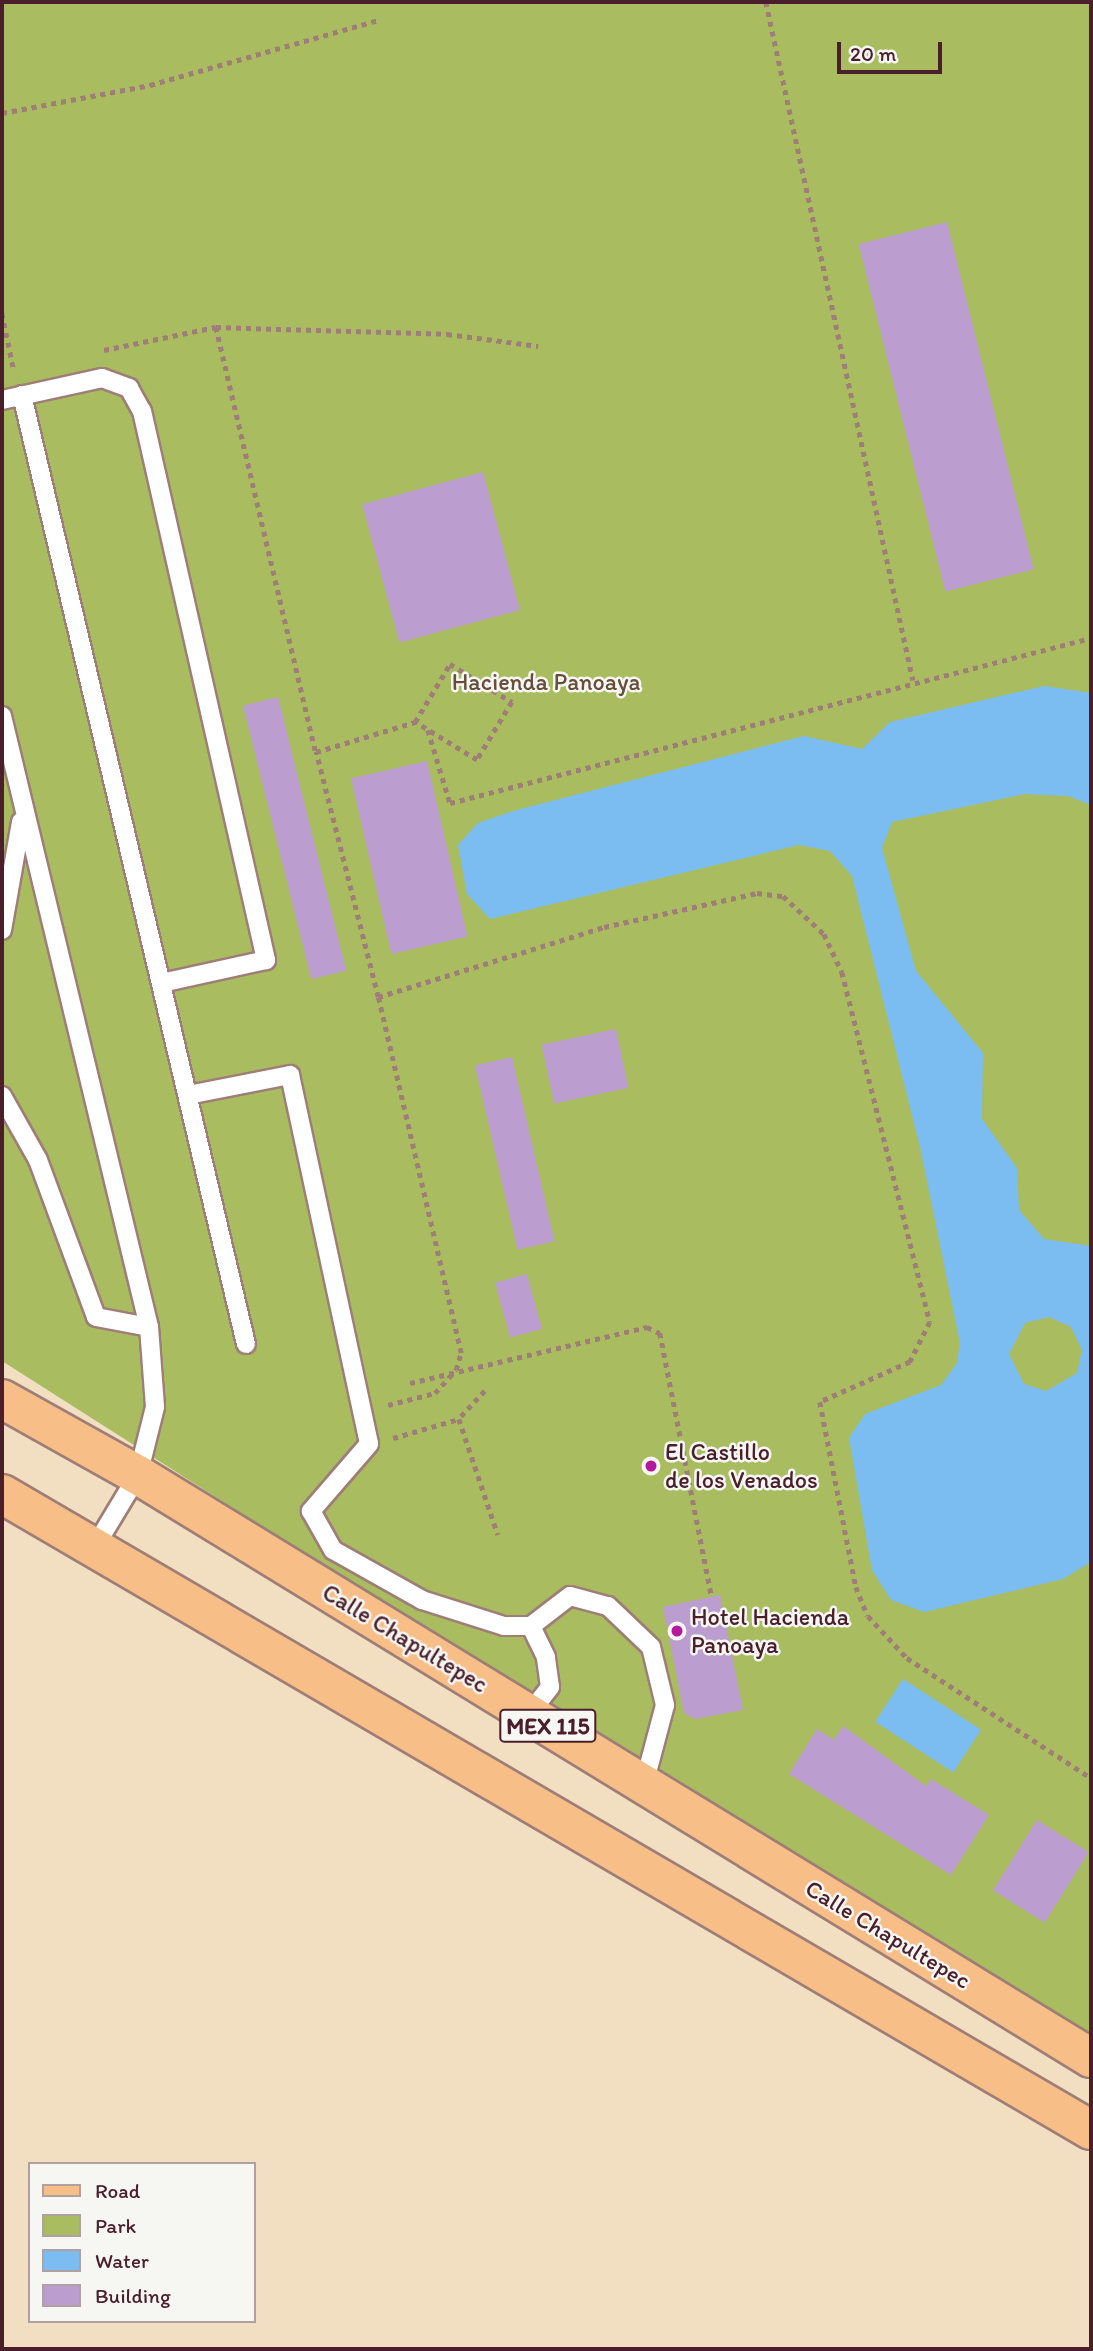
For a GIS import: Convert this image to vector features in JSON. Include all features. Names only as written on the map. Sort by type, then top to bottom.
[{"type":"main road","name":"Calle Chapultepec","points":[[2,1399],[138,1475],[1091,2057]]},
{"type":"main road","name":"MEX 115","points":[[2,1494],[1091,2130]]},
{"type":"lane","points":[[2,400],[102,378],[129,388],[142,411],[266,960],[161,983]]},
{"type":"lane","points":[[22,396],[246,1344]]},
{"type":"lane","points":[[2,716],[149,1327],[155,1407],[138,1475],[94,1548]]},
{"type":"lane","points":[[2,930],[21,843],[22,798]]},
{"type":"lane","points":[[188,1095],[290,1075],[360,1412],[369,1444],[311,1511],[333,1550],[422,1600],[504,1626],[531,1626],[570,1596],[608,1606],[651,1647],[664,1705],[644,1784]]},
{"type":"lane","points":[[2,1096],[38,1160],[96,1317],[149,1327]]},
{"type":"lane","points":[[529,1714],[550,1687],[531,1626]]},
{"type":"path","points":[[766,2],[913,680]]},
{"type":"path","points":[[2,113],[150,85],[378,20]]},
{"type":"path","points":[[2,313],[13,372],[26,368]]},
{"type":"path","points":[[90,353],[216,327],[447,334],[537,346]]},
{"type":"path","points":[[216,327],[316,752],[378,996],[461,1353],[452,1376],[435,1393],[360,1412]]},
{"type":"path","points":[[428,730],[450,803],[913,680],[1091,638]]},
{"type":"path","points":[[316,752],[415,722],[450,664],[512,702],[477,760],[415,722]]},
{"type":"path","points":[[378,996],[604,927],[757,893],[783,896],[806,912],[842,972],[930,1322],[910,1362],[820,1402],[856,1587],[868,1616],[907,1658],[1091,1778]]},
{"type":"path","points":[[410,1383],[452,1376],[647,1327],[660,1333],[712,1597]]},
{"type":"path","points":[[369,1444],[459,1419],[485,1391]]},
{"type":"path","points":[[459,1419],[498,1535]]},
{"type":"green space","name":"Hacienda Panoaya","points":[[2,2],[1091,2],[1091,2034],[464,1655],[2,1361]]},
{"type":"water","points":[[1044,686],[1091,693],[1091,805],[1068,796],[1025,794],[892,822],[882,848],[916,971],[983,1053],[982,1119],[1017,1168],[1019,1210],[1044,1239],[1091,1246],[1091,1562],[1063,1579],[924,1612],[891,1600],[872,1570],[849,1438],[865,1414],[941,1385],[957,1363],[960,1343],[920,1147],[852,876],[830,851],[799,845],[490,919],[467,894],[458,845],[478,823],[513,811],[804,736],[862,749],[890,722]],"holes":[[[1049,1317],[1071,1327],[1082,1350],[1077,1373],[1046,1391],[1024,1384],[1009,1354],[1025,1323]]]},
{"type":"water","points":[[903,1679],[981,1730],[953,1772],[875,1722]]},
{"type":"building","points":[[947,222],[1034,569],[945,591],[859,244]]},
{"type":"building","points":[[483,472],[520,610],[399,642],[362,504]]},
{"type":"building","points":[[278,697],[346,971],[311,979],[243,706]]},
{"type":"building","points":[[427,761],[467,936],[391,954],[351,779]]},
{"type":"building","points":[[616,1029],[628,1088],[554,1103],[542,1045]]},
{"type":"building","points":[[512,1057],[555,1241],[517,1250],[475,1066]]},
{"type":"building","points":[[527,1274],[542,1329],[510,1338],[495,1283]]},
{"type":"building","points":[[720,1595],[743,1710],[695,1719],[684,1713],[663,1607]]},
{"type":"building","points":[[843,1726],[926,1786],[931,1779],[989,1815],[951,1875],[789,1774],[817,1729],[834,1740]]},
{"type":"building","points":[[1037,1820],[1089,1852],[1045,1923],[993,1890]]},
{"type":"place","name":"El Castillo de los Venados","points":[[651,1466]]},
{"type":"place","name":"Hotel Hacienda Panoaya","points":[[677,1631]]}]
